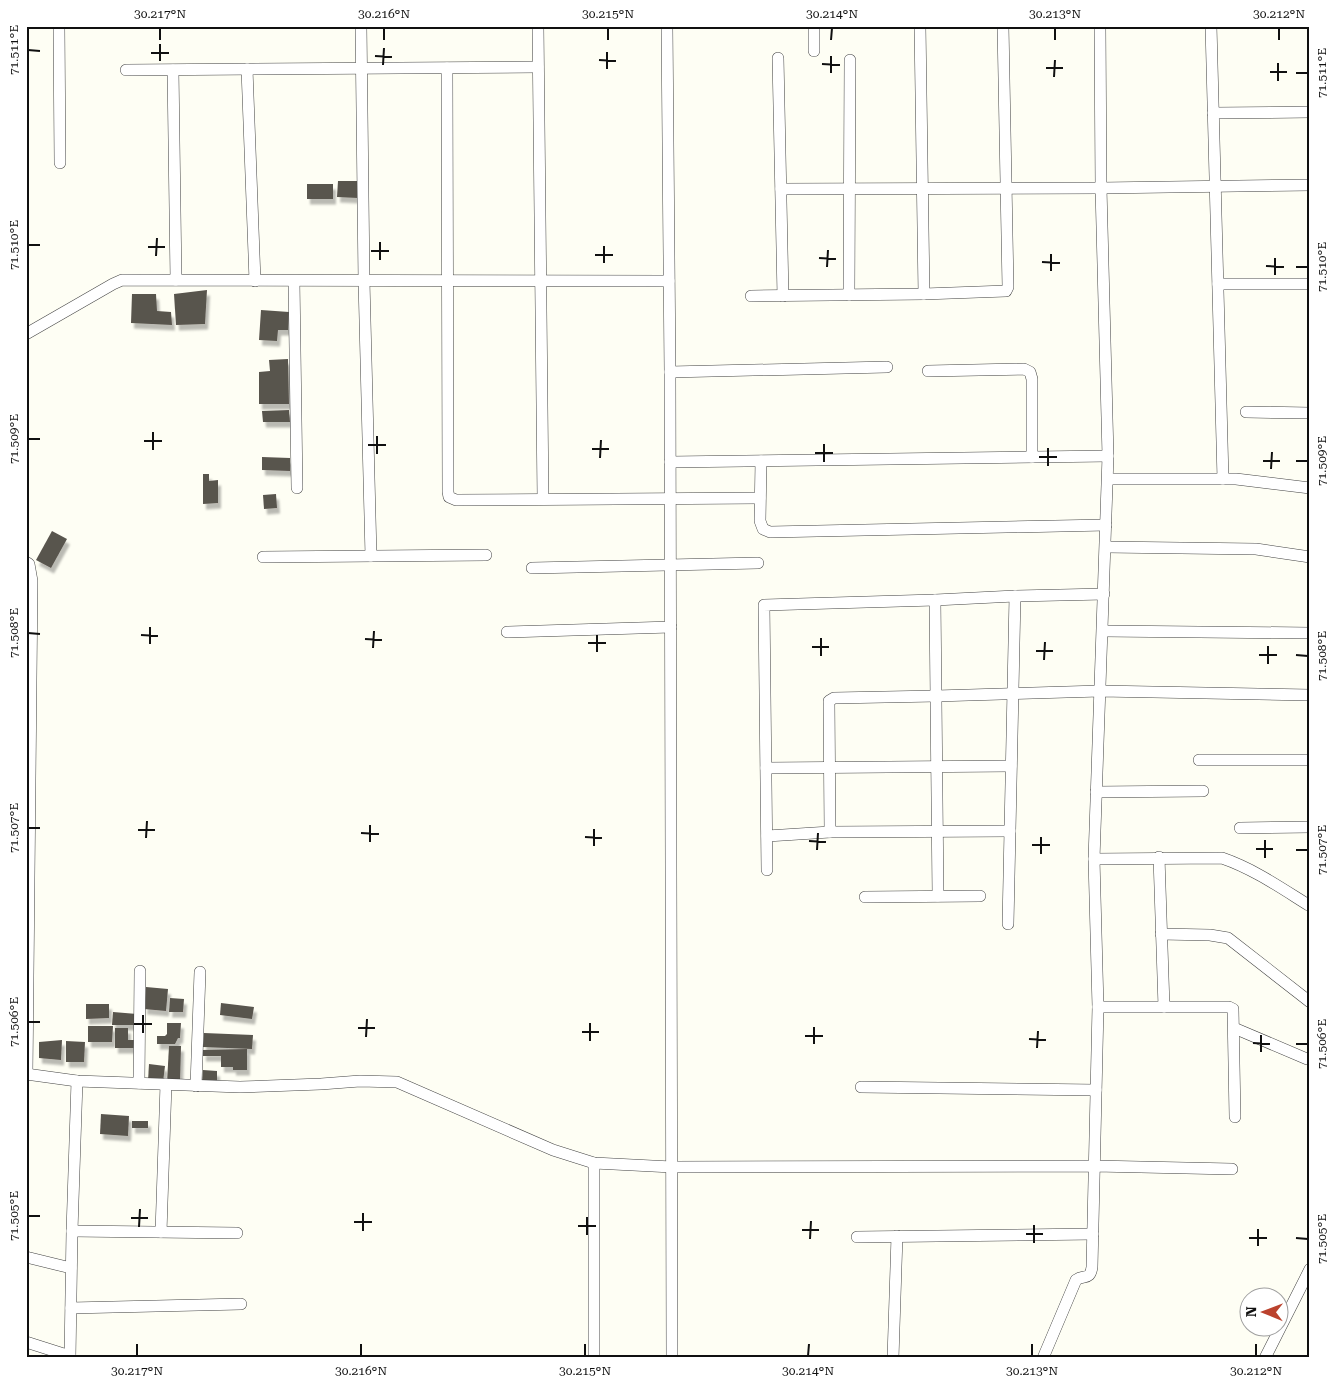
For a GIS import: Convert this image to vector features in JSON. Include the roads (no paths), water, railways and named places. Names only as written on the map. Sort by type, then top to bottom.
[{"type":"street","points":[[59,26],[60,163]]},
{"type":"street","points":[[362,26],[364,281],[371,556]]},
{"type":"street","points":[[538,26],[543,499]]},
{"type":"street","points":[[667,26],[670,372],[672,1358]]},
{"type":"street","points":[[814,26],[814,50]]},
{"type":"street","points":[[920,26],[924,294]]},
{"type":"street","points":[[751,296],[999,292],[1008,288],[1003,26]]},
{"type":"street","points":[[1043,1358],[1076,1280],[1088,1276],[1092,1267],[1098,1007],[1094,859],[1108,479],[1101,188],[1100,26]]},
{"type":"street","points":[[1210,26],[1223,478]]},
{"type":"street","points":[[778,58],[783,296]]},
{"type":"street","points":[[849,295],[850,60]]},
{"type":"street","points":[[126,70],[538,67]]},
{"type":"street","points":[[447,68],[450,498],[456,500],[760,498]]},
{"type":"street","points":[[247,69],[255,280]]},
{"type":"street","points":[[173,70],[176,280]]},
{"type":"street","points":[[1213,113],[1310,112]]},
{"type":"street","points":[[781,189],[1310,185]]},
{"type":"street","points":[[26,334],[122,280],[669,281]]},
{"type":"street","points":[[294,281],[297,488]]},
{"type":"street","points":[[1218,284],[1310,284]]},
{"type":"street","points":[[670,372],[887,367]]},
{"type":"street","points":[[928,371],[1024,369],[1030,372],[1032,379],[1032,457]]},
{"type":"street","points":[[1246,412],[1310,413]]},
{"type":"street","points":[[670,462],[1108,456]]},
{"type":"street","points":[[761,460],[760,521],[763,529],[770,532],[1106,526]]},
{"type":"street","points":[[1108,479],[1236,478],[1310,488]]},
{"type":"street","points":[[1106,547],[1256,549],[1310,557]]},
{"type":"street","points":[[262,557],[486,555]]},
{"type":"street","points":[[26,562],[29,564],[32,581],[27,1074],[77,1081],[240,1088],[360,1081],[398,1082],[536,1143],[594,1163],[672,1167],[1095,1166],[1232,1169]]},
{"type":"street","points":[[532,568],[758,563]]},
{"type":"street","points":[[767,870],[764,605],[1104,594]]},
{"type":"street","points":[[1008,924],[1014,596]]},
{"type":"street","points":[[935,600],[938,896]]},
{"type":"street","points":[[507,632],[670,628]]},
{"type":"street","points":[[1102,630],[1310,633]]},
{"type":"street","points":[[830,832],[829,700],[834,698],[1100,690],[1310,695]]},
{"type":"street","points":[[1199,760],[1310,760]]},
{"type":"street","points":[[766,768],[1011,766]]},
{"type":"street","points":[[1096,792],[1203,791]]},
{"type":"street","points":[[1240,828],[1310,827]]},
{"type":"street","points":[[767,836],[830,832],[1010,831]]},
{"type":"street","points":[[1159,858],[1164,1007]]},
{"type":"street","points":[[1094,859],[1222,858],[1240,864],[1310,906]]},
{"type":"street","points":[[865,897],[980,896]]},
{"type":"street","points":[[1161,934],[1210,935],[1228,938],[1310,1002]]},
{"type":"street","points":[[139,1083],[140,971]]},
{"type":"street","points":[[196,1086],[200,972]]},
{"type":"street","points":[[1098,1007],[1229,1007],[1233,1009],[1234,1117]]},
{"type":"street","points":[[1234,1028],[1307,1059]]},
{"type":"street","points":[[26,1342],[70,1357],[77,1081]]},
{"type":"street","points":[[161,1232],[166,1084]]},
{"type":"street","points":[[861,1087],[1096,1090]]},
{"type":"street","points":[[594,1163],[594,1358]]},
{"type":"street","points":[[72,1231],[237,1233]]},
{"type":"street","points":[[856,1237],[1093,1234]]},
{"type":"street","points":[[893,1358],[897,1236]]},
{"type":"street","points":[[26,1256],[71,1268]]},
{"type":"street","points":[[1265,1358],[1310,1269]]},
{"type":"street","points":[[71,1308],[241,1304]]}]
